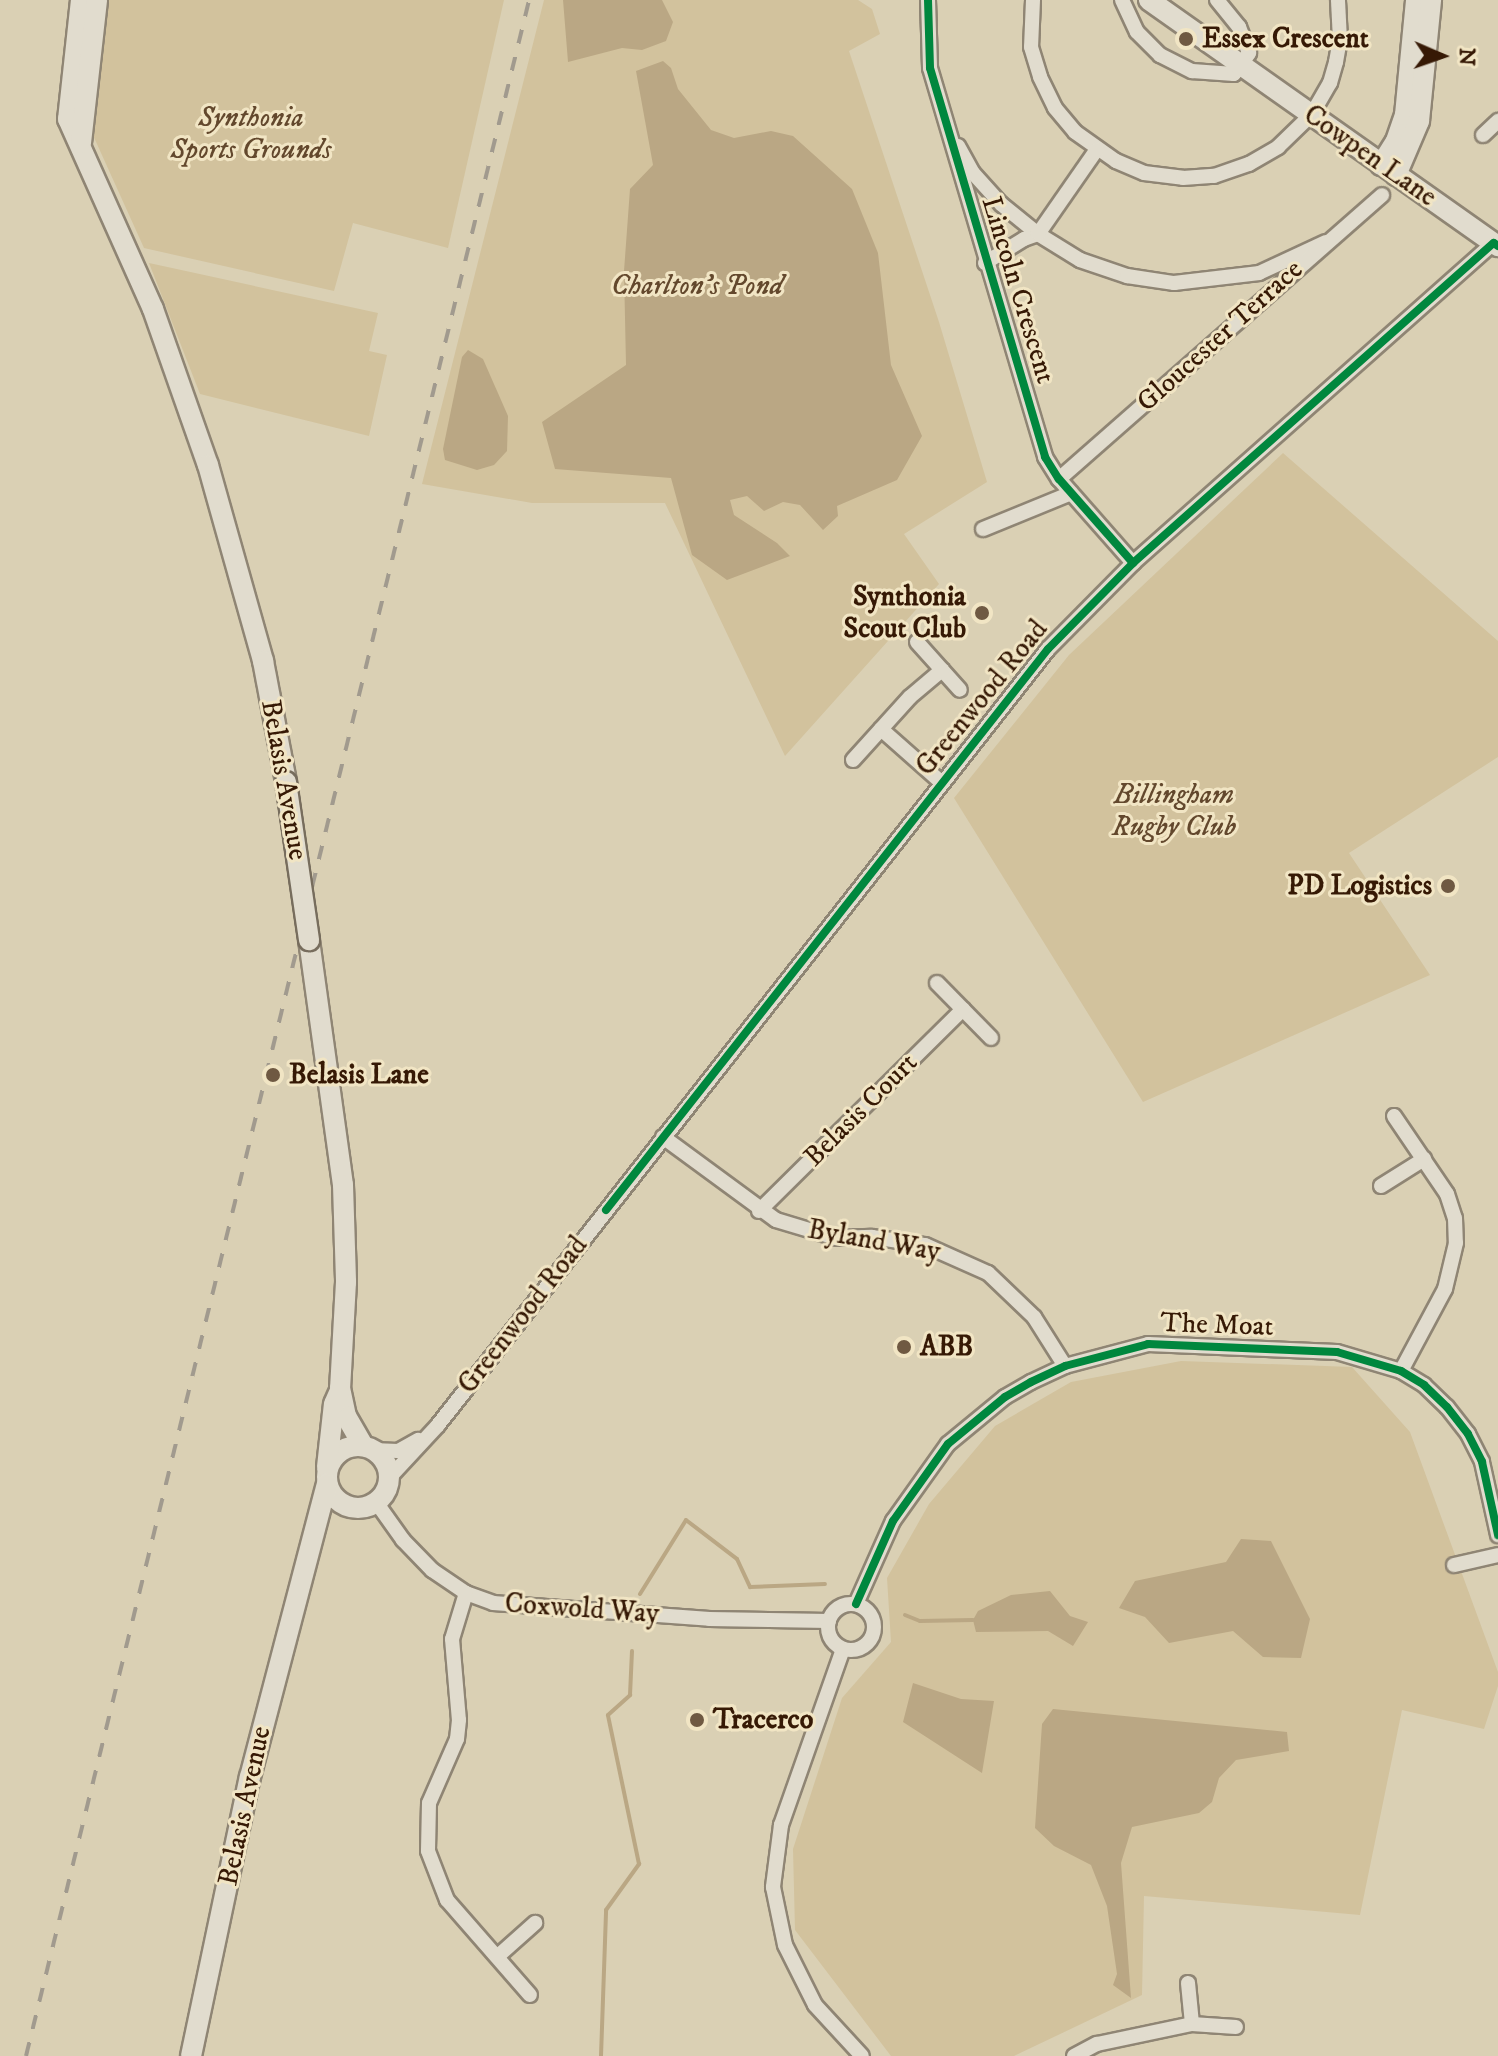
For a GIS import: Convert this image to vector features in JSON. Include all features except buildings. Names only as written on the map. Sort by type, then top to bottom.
[{"type":"main road","name":"Belasis Avenue","points":[[81,0],[68,119],[153,309],[208,465],[263,661],[286,782],[343,1185],[346,1282],[340,1388],[346,1416],[368,1448]]},
{"type":"main road","points":[[80,147],[97,0]]},
{"type":"main road","name":"Cowpen Lane","points":[[1149,0],[1496,245]]},
{"type":"main road","points":[[1389,170],[1405,115],[1416,0]]},
{"type":"main road","points":[[1389,170],[1419,121],[1431,0]]},
{"type":"main road","name":"Belasis Avenue","points":[[191,2056],[250,1777],[327,1478],[334,1404],[340,1388]]},
{"type":"main road","points":[[368,1448],[387,1467],[389,1478],[367,1505],[339,1502],[327,1478],[340,1452],[368,1448]]},
{"type":"main road","name":"Belasis Avenue","points":[[307,1558],[331,1518],[367,1505]]},
{"type":"street","name":"Lincoln Crescent","points":[[928,0],[930,68],[985,263],[1045,457],[1059,479],[1133,563]]},
{"type":"street","points":[[1033,0],[1031,47],[1040,77],[1055,108],[1075,132],[1097,149],[1144,173],[1183,178],[1214,176],[1249,164],[1278,147],[1312,114],[1330,83],[1336,62],[1340,40],[1338,0]]},
{"type":"street","points":[[1122,0],[1137,32],[1160,55],[1192,71],[1234,74],[1243,66],[1249,53],[1239,27],[1217,0]]},
{"type":"street","points":[[1483,135],[1498,121]]},
{"type":"street","points":[[948,128],[973,173],[1001,204],[1038,234],[1080,260],[1127,276],[1174,283],[1259,273],[1326,242]]},
{"type":"street","points":[[985,263],[1038,234],[1097,149]]},
{"type":"street","name":"Gloucester Terrace","points":[[1059,479],[1382,195]]},
{"type":"street","name":"Greenwood Road","points":[[389,1478],[426,1436],[663,1137],[1030,669],[1133,563],[1496,245]]},
{"type":"street","points":[[1259,273],[1269,293]]},
{"type":"street","points":[[981,530],[1071,493]]},
{"type":"street","points":[[917,642],[960,690]]},
{"type":"street","points":[[853,760],[942,670]]},
{"type":"street","points":[[881,729],[941,782]]},
{"type":"street","points":[[937,983],[991,1038]]},
{"type":"street","name":"Belasis Court","points":[[759,1211],[963,1009]]},
{"type":"street","points":[[1394,1116],[1447,1194],[1455,1218],[1456,1243],[1445,1289],[1401,1371]]},
{"type":"street","name":"Byland Way","points":[[663,1137],[759,1211],[817,1234],[904,1241],[944,1251],[988,1273],[1021,1303],[1065,1366]]},
{"type":"street","points":[[1381,1186],[1424,1159]]},
{"type":"street","name":"The Moat","points":[[856,1604],[893,1521],[948,1444],[1005,1397],[1065,1366],[1129,1348],[1177,1344],[1337,1352],[1401,1371],[1447,1407],[1468,1434],[1482,1462],[1498,1535]]},
{"type":"street","name":"Greenwood Road","points":[[368,1448],[398,1451],[426,1436]]},
{"type":"street","name":"Coxwold Way","points":[[367,1505],[432,1570],[466,1593],[514,1607],[709,1619],[829,1621]]},
{"type":"street","points":[[1454,1565],[1498,1555]]},
{"type":"street","points":[[466,1593],[452,1639],[459,1720],[457,1739],[434,1787],[426,1833],[438,1885],[447,1900],[530,1995]]},
{"type":"street","points":[[844,1604],[856,1604],[868,1610],[874,1621],[874,1634],[867,1645],[856,1650],[843,1649],[828,1632],[829,1621],[834,1611],[844,1604]]},
{"type":"street","points":[[843,1649],[781,1825],[773,1887],[785,1945],[815,2005],[862,2056]]},
{"type":"street","points":[[498,1956],[535,1923]]},
{"type":"street","points":[[1188,1983],[1192,2024]]},
{"type":"street","points":[[1074,2056],[1097,2044],[1192,2024],[1236,2027]]},
{"type":"green space","name":"Synthonia Sports Grounds","points":[[109,0],[504,0],[448,248],[353,223],[334,291],[144,248],[92,133]]},
{"type":"green space","name":"Charlton's Pond","points":[[544,0],[858,0],[872,9],[880,34],[849,51],[939,322],[987,482],[904,534],[939,584],[785,756],[665,503],[532,503],[422,484]]},
{"type":"green space","points":[[149,263],[378,313],[369,351],[387,355],[369,436],[200,394]]},
{"type":"green space","name":"Billingham Rugby Club","points":[[1283,453],[1498,641],[1498,757],[1349,853],[1430,975],[1143,1102],[954,798],[1069,655]]},
{"type":"green space","points":[[1181,1361],[1352,1367],[1410,1432],[1498,1672],[1498,1686],[1484,1729],[1402,1710],[1360,1915],[1144,1896],[1142,1995],[1014,2056],[891,2056],[795,1930],[793,1849],[842,1698],[891,1642],[887,1578],[929,1504],[995,1426],[1071,1382]]},
{"type":"shaded area","points":[[563,0],[662,0],[673,22],[666,41],[642,50],[622,48],[568,62]]},
{"type":"shaded area","name":"Charlton's Pond","points":[[663,61],[671,68],[678,89],[711,130],[734,138],[771,131],[793,136],[852,189],[878,253],[891,365],[922,436],[897,480],[837,506],[838,516],[823,530],[800,505],[783,502],[764,511],[747,496],[730,500],[734,515],[777,543],[790,556],[727,580],[692,555],[671,478],[555,469],[542,422],[626,365],[624,271],[630,189],[653,165],[636,71]]},
{"type":"shaded area","points":[[468,350],[483,359],[508,416],[507,451],[494,465],[477,470],[445,460],[443,449],[462,357]]},
{"type":"shaded area","points":[[1241,1539],[1271,1541],[1310,1619],[1301,1658],[1263,1657],[1233,1631],[1169,1643],[1145,1617],[1119,1608],[1135,1581],[1226,1562]]},
{"type":"shaded area","points":[[1050,1591],[1070,1616],[1088,1622],[1073,1646],[1048,1631],[976,1632],[973,1620],[978,1611],[1011,1595]]},
{"type":"shaded area","points":[[913,1683],[961,1699],[994,1701],[982,1773],[903,1722]]},
{"type":"shaded area","points":[[1053,1709],[1287,1732],[1289,1751],[1236,1760],[1219,1778],[1212,1802],[1199,1813],[1132,1827],[1121,1863],[1131,1998],[1113,1985],[1117,1974],[1107,1906],[1091,1865],[1054,1846],[1035,1828],[1042,1724]]},
{"type":"waterway","points":[[640,1594],[686,1520],[737,1559],[750,1587],[825,1584]]},
{"type":"waterway","points":[[905,1615],[920,1621],[973,1620]]},
{"type":"waterway","points":[[601,2056],[606,1910],[639,1864],[608,1715],[630,1695],[632,1651]]},
{"type":"railway","points":[[26,2056],[529,0]]},
{"type":"cycle path","points":[[928,0],[930,68],[1045,457],[1059,479],[1133,563]]},
{"type":"cycle path","points":[[606,1210],[1048,649],[1133,563],[1494,243],[1498,246]]},
{"type":"cycle path","points":[[856,1604],[893,1521],[948,1444],[1005,1397],[1031,1382],[1065,1366],[1148,1344],[1337,1352],[1401,1371],[1424,1385],[1447,1407],[1468,1434],[1482,1462],[1498,1535]]},
{"type":"place","name":"Essex Crescent","points":[[1186,39]]},
{"type":"place","name":"Synthonia Scout Club","points":[[982,613]]},
{"type":"place","name":"PD Logistics","points":[[1448,886]]},
{"type":"place","name":"Belasis Lane","points":[[273,1075]]},
{"type":"place","name":"ABB","points":[[904,1347]]},
{"type":"place","name":"Tracerco","points":[[697,1720]]}]
